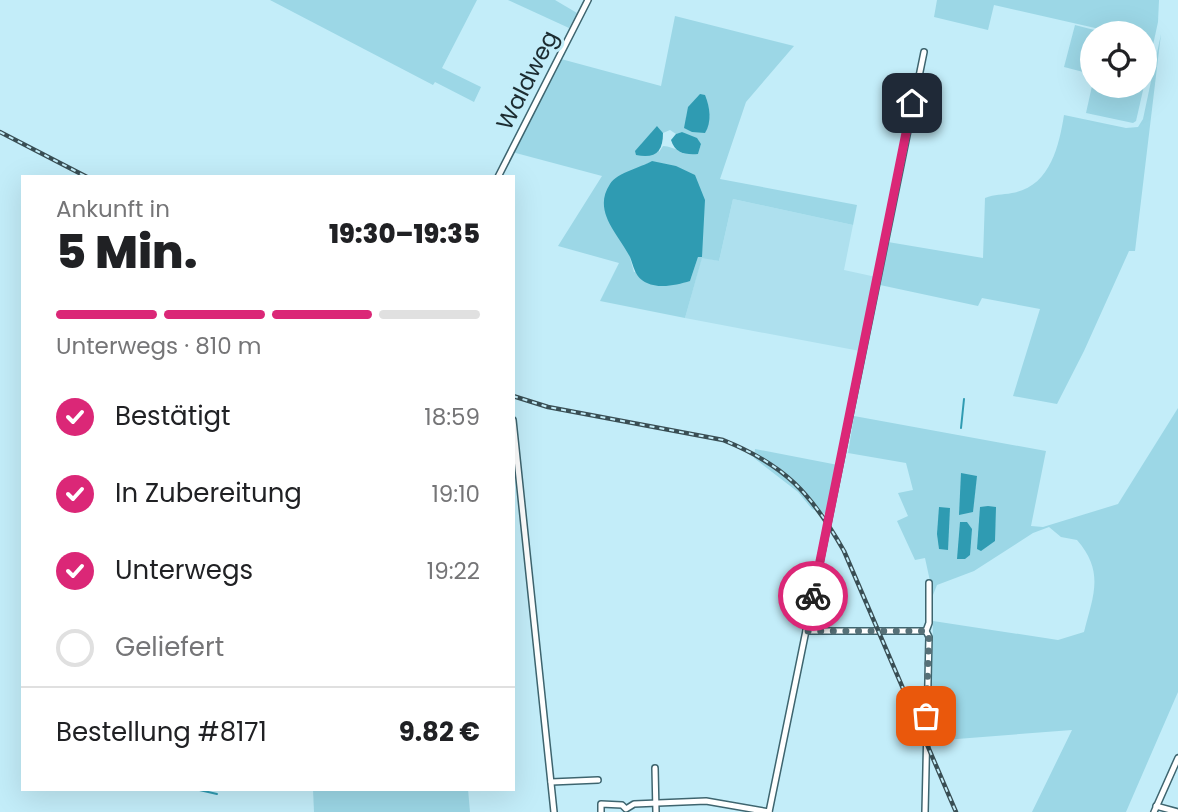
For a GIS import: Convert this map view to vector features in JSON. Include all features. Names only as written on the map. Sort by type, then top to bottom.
[{"type":"street","name":"Waldweg","points":[[499,175],[589,0]]},
{"type":"street","points":[[601,812],[601,804],[622,804],[626,809],[634,804],[706,801],[769,812],[924,52]]},
{"type":"street","points":[[515,439],[554,812]]},
{"type":"street","points":[[925,812],[929,637],[926,631],[929,623],[929,583]]},
{"type":"street","points":[[806,631],[926,631]]},
{"type":"street","points":[[1178,758],[1155,809],[1178,811]]},
{"type":"street","points":[[655,768],[656,812]]},
{"type":"street","points":[[1170,773],[1178,773]]},
{"type":"street","points":[[551,782],[598,780]]},
{"type":"shaded area","points":[[270,0],[477,0],[442,68],[481,87],[474,102],[435,82],[433,85]]},
{"type":"shaded area","points":[[508,0],[555,0],[577,13],[569,28]]},
{"type":"shaded area","points":[[937,0],[1159,0],[1157,27],[1157,21],[1080,21],[1080,25],[994,5],[988,30],[934,17]]},
{"type":"shaded area","points":[[675,16],[794,46],[746,102],[720,179],[857,205],[853,225],[733,199],[719,261],[702,258],[685,318],[600,301],[619,263],[558,246],[602,176],[512,152],[561,59],[661,86]],"holes":[[[657,126],[663,133],[670,130],[676,134],[682,132],[701,144],[698,154],[663,146],[659,152]],[[652,161],[701,257],[698,257],[690,281],[634,272],[630,258],[622,174]]]},
{"type":"shaded area","points":[[1075,25],[1080,26],[1080,71],[1064,67]]},
{"type":"shaded area","points":[[700,94],[705,95],[709,109],[709,124],[705,133],[684,128],[688,107]]},
{"type":"shaded area","points":[[1089,98],[1141,98],[1136,121],[1133,123],[1086,113]]},
{"type":"shaded area","points":[[1147,98],[1153,98],[1135,251],[1129,251],[1057,404],[1013,396],[1040,309],[982,298],[978,306],[880,285],[888,242],[983,258],[985,198],[1025,189],[1044,174],[1055,152],[1064,115],[1126,128],[1138,127],[1143,119]]},
{"type":"shaded area","points":[[657,126],[663,133],[657,153],[648,156],[636,155],[635,151]]},
{"type":"shaded area","points":[[682,132],[697,138],[701,144],[698,154],[685,153],[675,148],[671,140]]},
{"type":"shaded area","points":[[652,161],[676,166],[695,175],[705,200],[702,257],[698,257],[690,281],[674,285],[652,285],[640,278],[605,213],[605,194],[610,184],[624,173]]},
{"type":"shaded area","points":[[733,199],[853,225],[844,270],[876,277],[860,351],[685,318],[702,257],[719,261]]},
{"type":"shaded area","points":[[1178,408],[1178,692],[1126,812],[1032,812],[1072,730],[931,741],[933,621],[1058,640],[1084,632],[1093,596],[1094,574],[1091,563],[1077,540],[1061,537],[1049,527],[1033,533],[974,571],[937,585],[933,595],[925,558],[915,560],[897,521],[908,516],[898,493],[913,490],[906,463],[848,453],[854,416],[1046,451],[1031,526],[1043,527],[1118,504]]},
{"type":"shaded area","points":[[755,449],[838,465],[828,515],[812,509],[798,492],[754,458]]},
{"type":"shaded area","points":[[961,473],[977,476],[973,512],[959,515]]},
{"type":"shaded area","points":[[939,507],[950,508],[948,550],[939,549]]},
{"type":"shaded area","points":[[980,507],[996,507],[995,541],[981,551],[977,549]]},
{"type":"shaded area","points":[[960,522],[967,522],[972,529],[970,555],[965,559],[957,559]]},
{"type":"shaded area","points":[[313,791],[468,791],[470,812],[314,812]]},
{"type":"waterway","points":[[961,428],[964,399]]},
{"type":"waterway","points":[[204,791],[217,794]]},
{"type":"railway","points":[[0,132],[83,175]]},
{"type":"railway","points":[[515,397],[548,407],[723,440],[763,460],[794,483],[820,513],[844,551],[956,812]]},
{"type":"way so far","points":[[813,596],[806,631],[812,633],[926,631],[929,637],[926,716]]},
{"type":"route","points":[[813,596],[912,103]]}]
